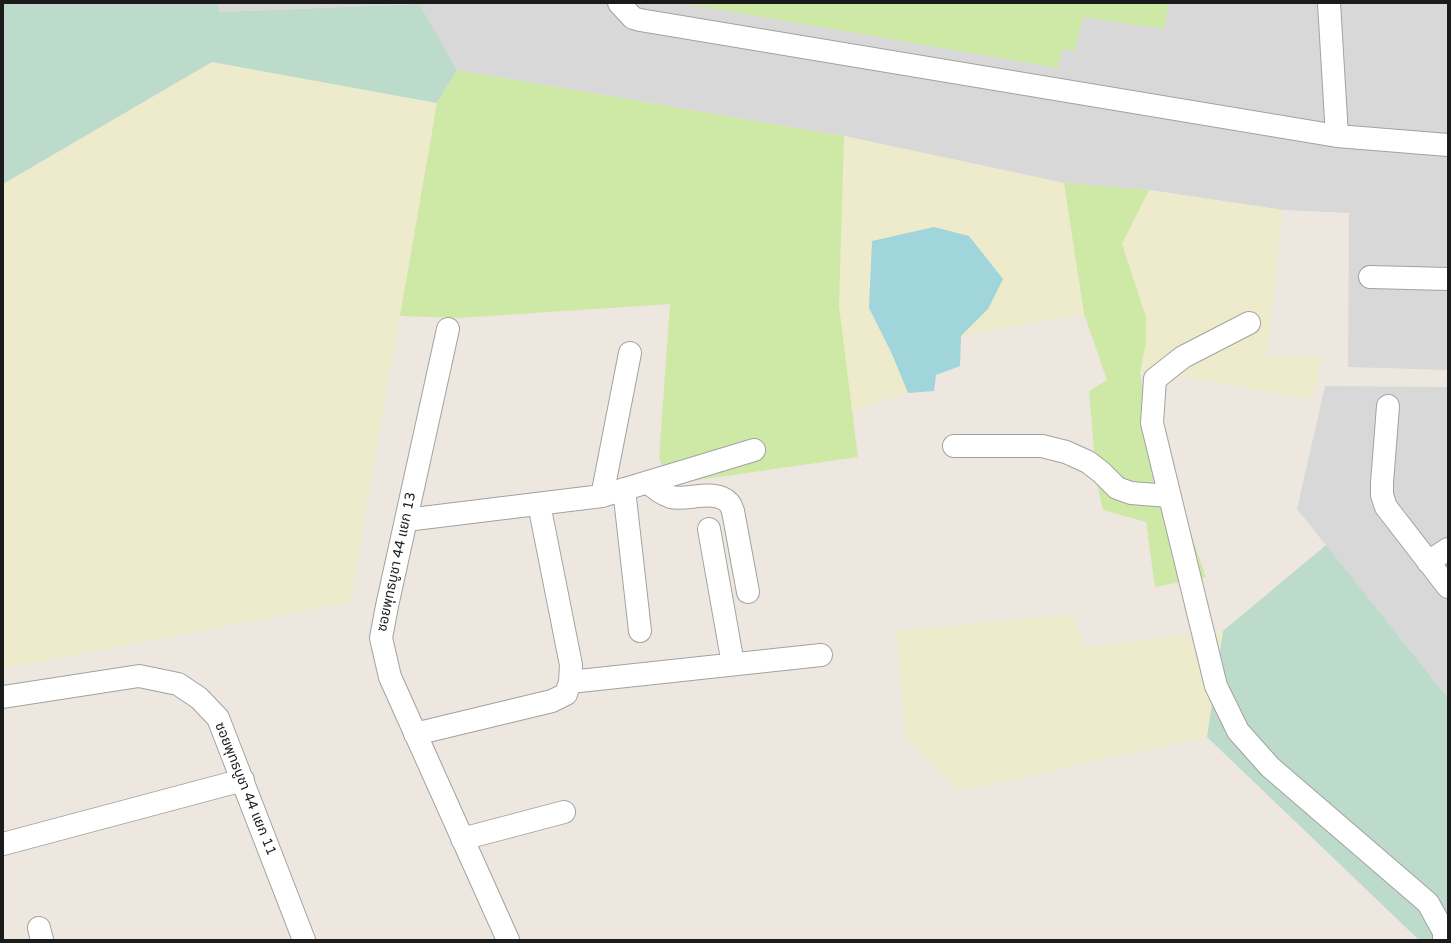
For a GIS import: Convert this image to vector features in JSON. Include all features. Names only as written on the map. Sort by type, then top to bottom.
[{"type":"street","points":[[619,3],[633,18],[640,20],[1337,136],[1448,145]]},
{"type":"street","points":[[1330,3],[1337,136]]},
{"type":"street","points":[[1370,277],[1448,279]]},
{"type":"street","points":[[1248,324],[1183,357],[1155,379],[1152,423],[1216,686],[1238,731],[1270,767],[1428,903],[1444,932],[1444,940]]},
{"type":"street","name":"ซอยพุทธบูชา 44 แยก 13","points":[[448,329],[381,638],[390,677],[508,940]]},
{"type":"street","points":[[602,496],[630,353]]},
{"type":"street","points":[[1388,406],[1382,495],[1386,507],[1448,587]]},
{"type":"street","points":[[954,446],[1042,446],[1066,452],[1088,462],[1101,472],[1117,488],[1131,494],[1169,496]]},
{"type":"street","points":[[406,520],[602,496],[754,450]]},
{"type":"street","points":[[648,482],[659,492],[673,497],[701,495],[721,498],[730,503],[748,592]]},
{"type":"street","points":[[624,489],[640,631]]},
{"type":"street","points":[[416,734],[552,701],[566,694],[570,682],[571,665],[539,504]]},
{"type":"street","points":[[709,529],[733,664]]},
{"type":"street","points":[[1428,562],[1448,549]]},
{"type":"street","points":[[570,682],[821,655]]},
{"type":"street","name":"ซอยพุทธบูชา 44 แยก 11","points":[[3,697],[139,676],[178,684],[199,698],[218,718],[304,940]]},
{"type":"street","points":[[3,844],[243,780]]},
{"type":"street","points":[[462,839],[564,812]]},
{"type":"shaded area","points":[[217,3],[1448,3],[1448,370],[1348,367],[1349,213],[1283,210],[1149,190],[1064,183],[844,136],[457,70],[418,4],[220,12]]},
{"type":"shaded area","points":[[212,62],[437,103],[350,602],[3,669],[3,184]]},
{"type":"shaded area","points":[[844,136],[1064,183],[1084,314],[961,336],[988,309],[892,354],[908,393],[852,411],[839,306]]},
{"type":"shaded area","points":[[1149,190],[1283,210],[1267,356],[1323,356],[1312,400],[1175,375],[1140,373],[1146,342],[1122,244]]},
{"type":"shaded area","points":[[1325,386],[1448,387],[1448,698],[1297,509]]},
{"type":"shaded area","points":[[1072,614],[1085,647],[1223,631],[1207,737],[959,791],[906,737],[896,631]]},
{"type":"green space","points":[[3,3],[217,3],[220,12],[419,4],[457,70],[437,103],[212,62],[3,184]]},
{"type":"green space","points":[[682,3],[1169,3],[1164,29],[1083,17],[1075,51],[1062,49],[1058,68]]},
{"type":"green space","points":[[457,70],[844,136],[839,306],[858,457],[670,484],[659,458],[670,304],[458,318],[400,316],[437,103]]},
{"type":"green space","points":[[1064,183],[1149,190],[1122,244],[1146,317],[1146,342],[1140,373],[1146,406],[1206,577],[1155,587],[1146,522],[1103,510],[1097,484],[1089,391],[1107,380],[1084,314]]},
{"type":"green space","points":[[1326,545],[1448,698],[1448,940],[1419,940],[1207,737],[1223,631]]},
{"type":"water","points":[[934,227],[969,236],[1003,279],[988,309],[961,336],[960,366],[936,375],[934,391],[908,393],[892,354],[869,308],[872,241]]}]
